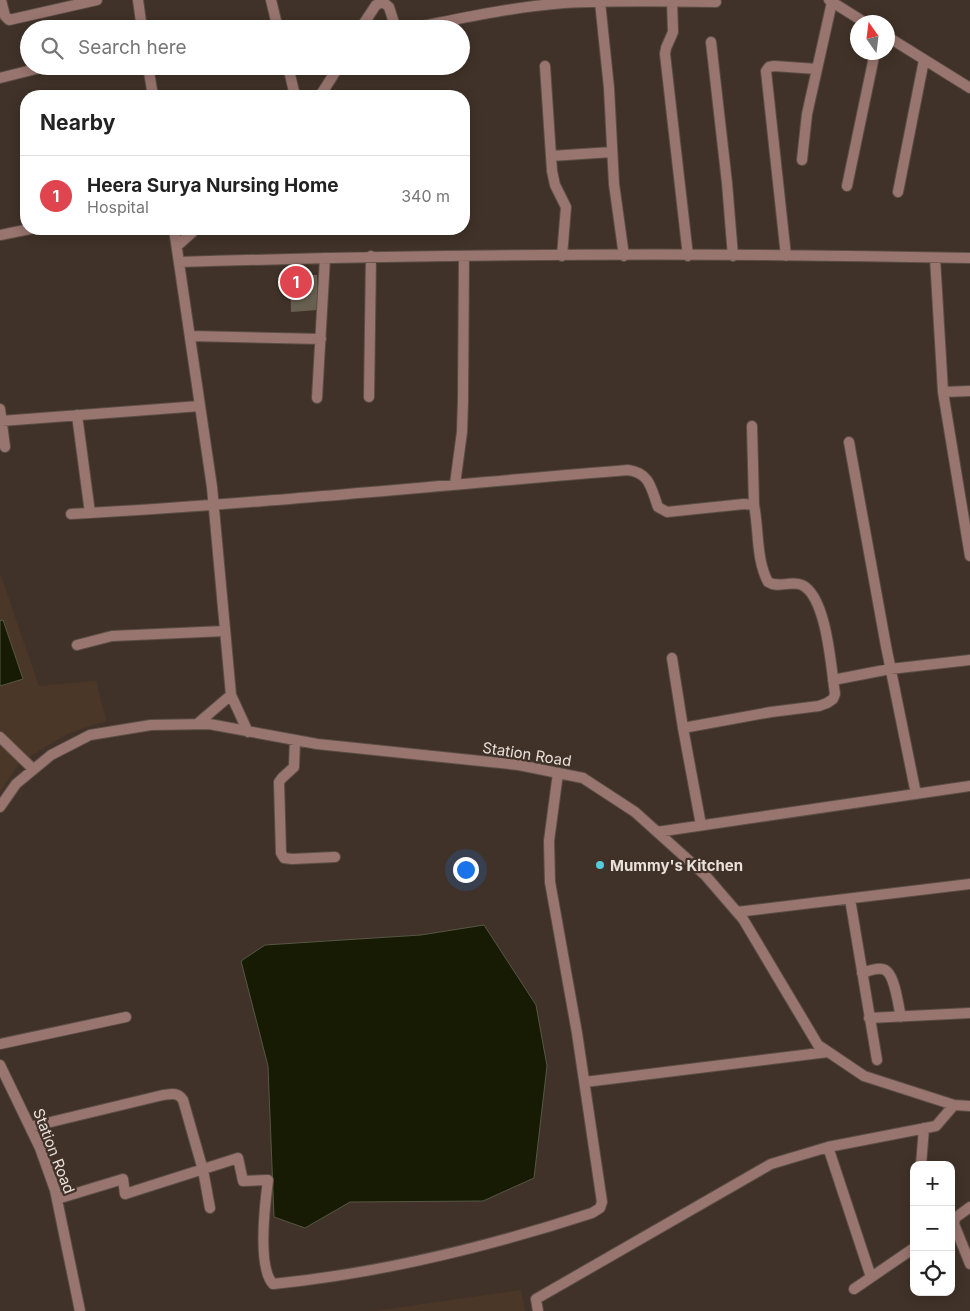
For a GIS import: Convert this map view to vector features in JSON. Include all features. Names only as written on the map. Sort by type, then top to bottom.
[{"type":"street","points":[[1,0],[5,16],[9,20],[97,0]]},
{"type":"street","points":[[138,0],[141,20]]},
{"type":"street","points":[[271,0],[276,20]]},
{"type":"street","points":[[672,1],[673,32],[666,48],[666,54],[688,256]]},
{"type":"street","points":[[802,160],[807,114],[830,1],[853,15]]},
{"type":"street","points":[[366,20],[376,5],[383,2],[389,7],[393,20]]},
{"type":"street","points":[[600,2],[608,75],[614,184],[624,256]]},
{"type":"street","points":[[458,20],[563,3],[716,2]]},
{"type":"street","points":[[895,41],[970,88]]},
{"type":"street","points":[[711,42],[733,256]]},
{"type":"street","points":[[847,186],[873,60]]},
{"type":"street","points":[[898,192],[924,60]]},
{"type":"street","points":[[544,66],[554,181],[566,207],[562,256]]},
{"type":"street","points":[[786,256],[766,71],[769,67],[774,66],[817,69]]},
{"type":"street","points":[[0,78],[20,73]]},
{"type":"street","points":[[150,75],[152,90]]},
{"type":"street","points":[[290,75],[294,90]]},
{"type":"street","points":[[324,90],[333,75]]},
{"type":"street","points":[[551,156],[612,152]]},
{"type":"street","points":[[0,235],[20,231]]},
{"type":"street","points":[[175,235],[214,506],[231,695],[248,732]]},
{"type":"street","points":[[176,246],[189,235]]},
{"type":"street","points":[[179,262],[371,256],[970,258]]},
{"type":"street","points":[[369,397],[371,256]]},
{"type":"street","points":[[455,484],[462,432],[464,256]]},
{"type":"street","points":[[317,398],[325,258]]},
{"type":"street","points":[[935,258],[943,392],[970,556]]},
{"type":"street","points":[[190,336],[321,339]]},
{"type":"street","points":[[943,392],[970,391]]},
{"type":"street","points":[[1,421],[200,406]]},
{"type":"street","points":[[0,409],[4,447]]},
{"type":"street","points":[[77,415],[90,513]]},
{"type":"street","points":[[683,728],[771,712],[811,708],[827,704],[833,699],[835,694],[823,618],[815,598],[802,585],[795,583],[779,586],[773,585],[768,582],[765,576],[759,548],[758,523],[754,506],[752,426]]},
{"type":"street","points":[[850,442],[890,669],[916,794]]},
{"type":"street","points":[[71,514],[214,506],[628,470],[639,471],[647,478],[658,507],[667,512],[744,504],[754,506]]},
{"type":"street","points":[[77,645],[112,636],[225,631]]},
{"type":"street","points":[[672,658],[701,825]]},
{"type":"street","points":[[833,680],[890,669],[970,660]]},
{"type":"street","points":[[197,724],[231,695]]},
{"type":"street","name":"Station Road","points":[[0,807],[16,784],[51,755],[90,735],[151,725],[208,724],[317,744],[519,765],[582,778],[635,812],[705,875],[743,919],[818,1045],[864,1076],[954,1105],[970,1106]]},
{"type":"street","points":[[0,737],[33,769]]},
{"type":"street","points":[[295,740],[294,767],[279,782],[281,853],[284,858],[292,859],[335,858]]},
{"type":"street","points":[[57,1199],[123,1179],[126,1194],[238,1158],[243,1181],[268,1180],[263,1225],[264,1248],[266,1268],[273,1284],[361,1272],[450,1254],[529,1234],[592,1213],[600,1208],[602,1202],[585,1082],[550,882],[549,841],[558,773]]},
{"type":"street","points":[[657,832],[970,786]]},
{"type":"street","points":[[737,912],[970,884]]},
{"type":"street","points":[[850,899],[877,1060]]},
{"type":"street","points":[[862,972],[880,968],[889,972],[895,987],[900,1017]]},
{"type":"street","points":[[869,1018],[970,1013]]},
{"type":"street","points":[[0,1044],[126,1017]]},
{"type":"street","points":[[585,1082],[828,1052]]},
{"type":"street","name":"Station Road","points":[[0,1065],[43,1156],[57,1199],[80,1311]]},
{"type":"street","points":[[30,1127],[163,1095],[180,1095],[203,1170],[210,1208]]},
{"type":"street","points":[[538,1311],[536,1299],[771,1164],[828,1147],[936,1126],[954,1105]]},
{"type":"street","points":[[921,1161],[924,1128]]},
{"type":"street","points":[[828,1147],[871,1277]]},
{"type":"street","points":[[970,1206],[956,1218],[954,1224],[970,1264]]},
{"type":"street","points":[[854,1289],[910,1251]]},
{"type":"shaded area","points":[[0,573],[39,686],[96,681],[106,721],[69,733],[37,752],[18,765],[0,792]]},
{"type":"shaded area","points":[[3,620],[23,679],[0,686],[0,621]]},
{"type":"shaded area","points":[[484,925],[536,1005],[547,1066],[534,1178],[483,1201],[350,1202],[305,1228],[274,1217],[268,1066],[241,961],[265,945],[421,935]]},
{"type":"shaded area","points":[[521,1290],[525,1311],[375,1311]]},
{"type":"building","points":[[290,275],[317,275],[318,310],[291,312]]},
{"type":"place","name":"Heera Surya Nursing Home","points":[[296,282]]},
{"type":"place","name":"Mummy's Kitchen","points":[[600,865]]}]
